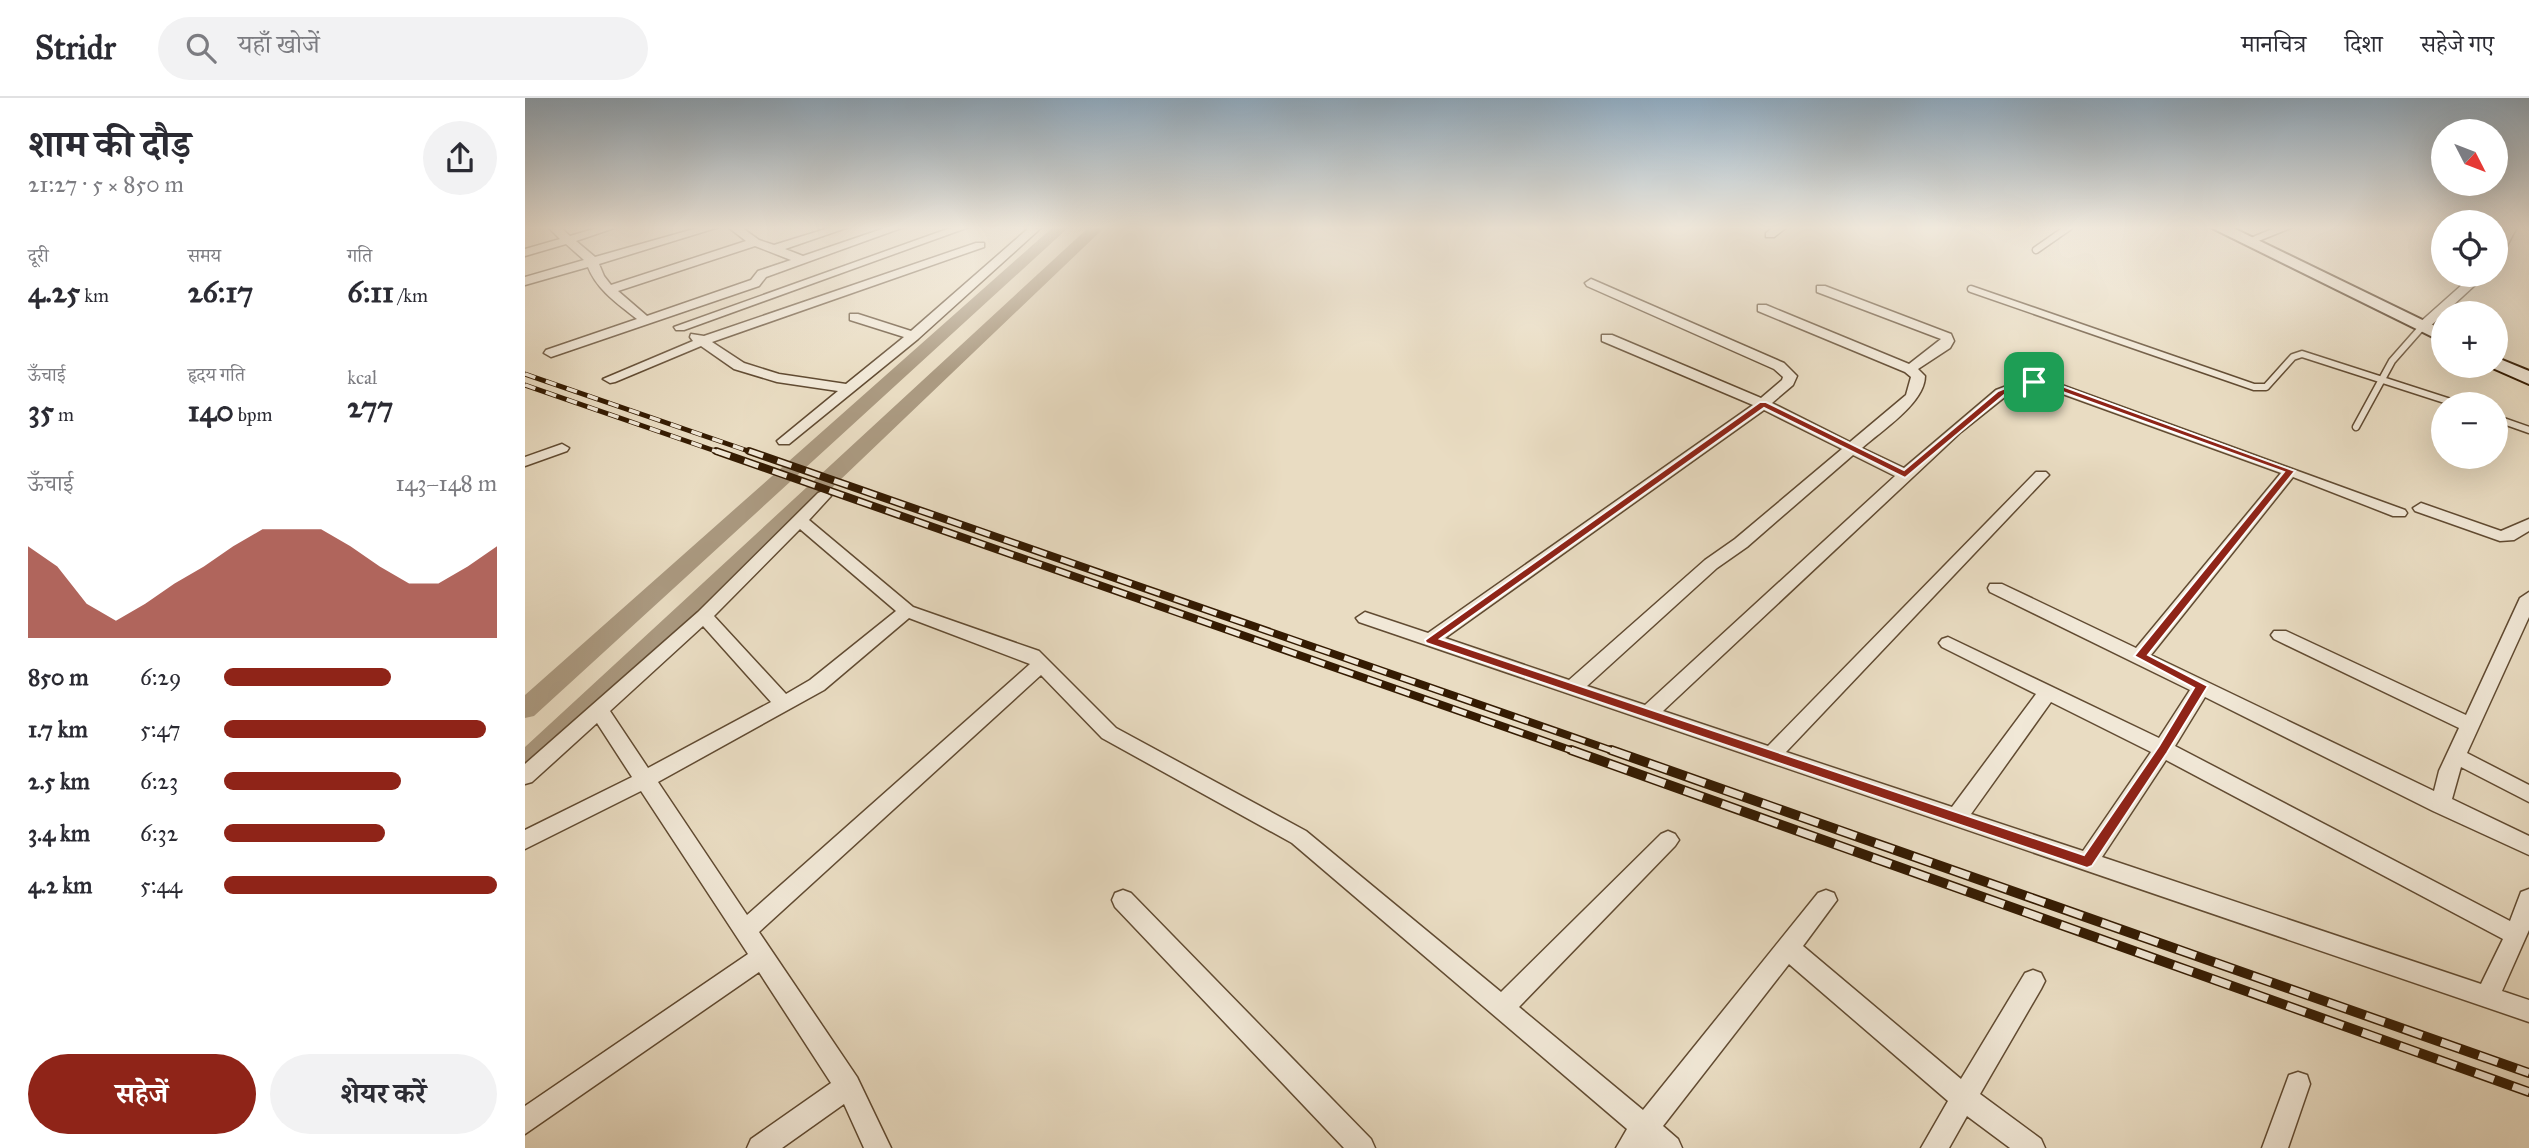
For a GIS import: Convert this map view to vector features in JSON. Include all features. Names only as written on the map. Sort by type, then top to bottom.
[{"type":"street","points":[[598,276],[645,320]]},
{"type":"street","points":[[609,289],[649,276]]},
{"type":"street","points":[[551,353],[755,283],[760,276]]},
{"type":"street","points":[[680,327],[825,276]]},
{"type":"street","points":[[610,379],[703,341],[891,276]]},
{"type":"street","points":[[784,441],[980,276]]},
{"type":"street","points":[[2317,276],[2431,331]]},
{"type":"street","points":[[1430,640],[1763,404],[1788,382],[1790,376],[1786,371],[1591,283]]},
{"type":"street","points":[[2422,327],[2467,287]]},
{"type":"street","points":[[1821,289],[1946,337],[1948,341],[1945,345],[1910,369]]},
{"type":"street","points":[[1572,688],[1711,565],[1741,543],[1849,448],[1912,397],[1918,384],[1917,376],[1910,369],[1762,307]]},
{"type":"street","points":[[664,314],[739,366],[777,378],[849,388]]},
{"type":"street","points":[[854,317],[913,335]]},
{"type":"street","points":[[1607,338],[1763,404],[1905,475]]},
{"type":"street","points":[[2508,368],[2529,378]]},
{"type":"street","points":[[1649,713],[1905,475],[2001,393],[2025,383],[2048,384],[2399,513]]},
{"type":"street","points":[[525,462],[562,448]]},
{"type":"street","points":[[2140,656],[2290,471]]},
{"type":"street","points":[[1770,756],[2041,475]]},
{"type":"street","points":[[525,776],[704,616],[823,496]]},
{"type":"street","points":[[2421,508],[2500,536],[2508,536],[2529,524]]},
{"type":"street","points":[[798,519],[907,611],[1033,656],[1109,733],[1299,837],[1502,1008],[1637,1138],[1669,1148]]},
{"type":"street","points":[[1996,588],[2529,846]]},
{"type":"street","points":[[2441,805],[2449,771],[2529,598]]},
{"type":"street","points":[[525,840],[644,780],[817,685],[907,611]]},
{"type":"street","points":[[704,616],[783,704]]},
{"type":"street","points":[[1365,618],[2529,1011]]},
{"type":"street","points":[[2280,635],[2472,726]]},
{"type":"street","points":[[1948,643],[2163,750],[2516,935]]},
{"type":"street","points":[[745,931],[1041,664]]},
{"type":"street","points":[[2087,862],[2163,750],[2201,686]]},
{"type":"street","points":[[1956,818],[2048,692]]},
{"type":"street","points":[[599,710],[848,1086],[878,1148]]},
{"type":"street","points":[[2456,757],[2529,794]]},
{"type":"street","points":[[1502,1008],[1668,840]]},
{"type":"street","points":[[2487,997],[2516,935],[2529,899]]},
{"type":"street","points":[[1123,900],[1362,1148]]},
{"type":"street","points":[[1637,1138],[1826,900]]},
{"type":"street","points":[[1788,948],[1964,1098],[2032,1148]]},
{"type":"street","points":[[525,1121],[762,957]]},
{"type":"street","points":[[1934,1148],[2033,981]]},
{"type":"street","points":[[2275,1148],[2298,1084]]},
{"type":"street","points":[[760,1148],[848,1086]]},
{"type":"lane","points":[[1971,289],[2254,387],[2266,387],[2298,354],[2431,395]]},
{"type":"lane","points":[[2356,427],[2392,361],[2422,327]]},
{"type":"lane","points":[[2508,423],[2529,430]]},
{"type":"waterway","points":[[525,709],[1007,276]]},
{"type":"waterway","points":[[525,762],[1046,276]]},
{"type":"railway","points":[[525,374],[754,453]]},
{"type":"railway","points":[[525,385],[721,453]]},
{"type":"railway","points":[[716,451],[1576,752]]},
{"type":"railway","points":[[749,451],[1616,752]]},
{"type":"railway","points":[[1571,750],[2529,1092]]},
{"type":"railway","points":[[1611,750],[2529,1073]]},
{"type":"route","points":[[2034,382],[2048,384],[2290,471],[2140,656],[2201,686],[2163,750],[2087,862],[1430,640],[1763,404],[1905,475],[2001,393],[2034,382]]}]
